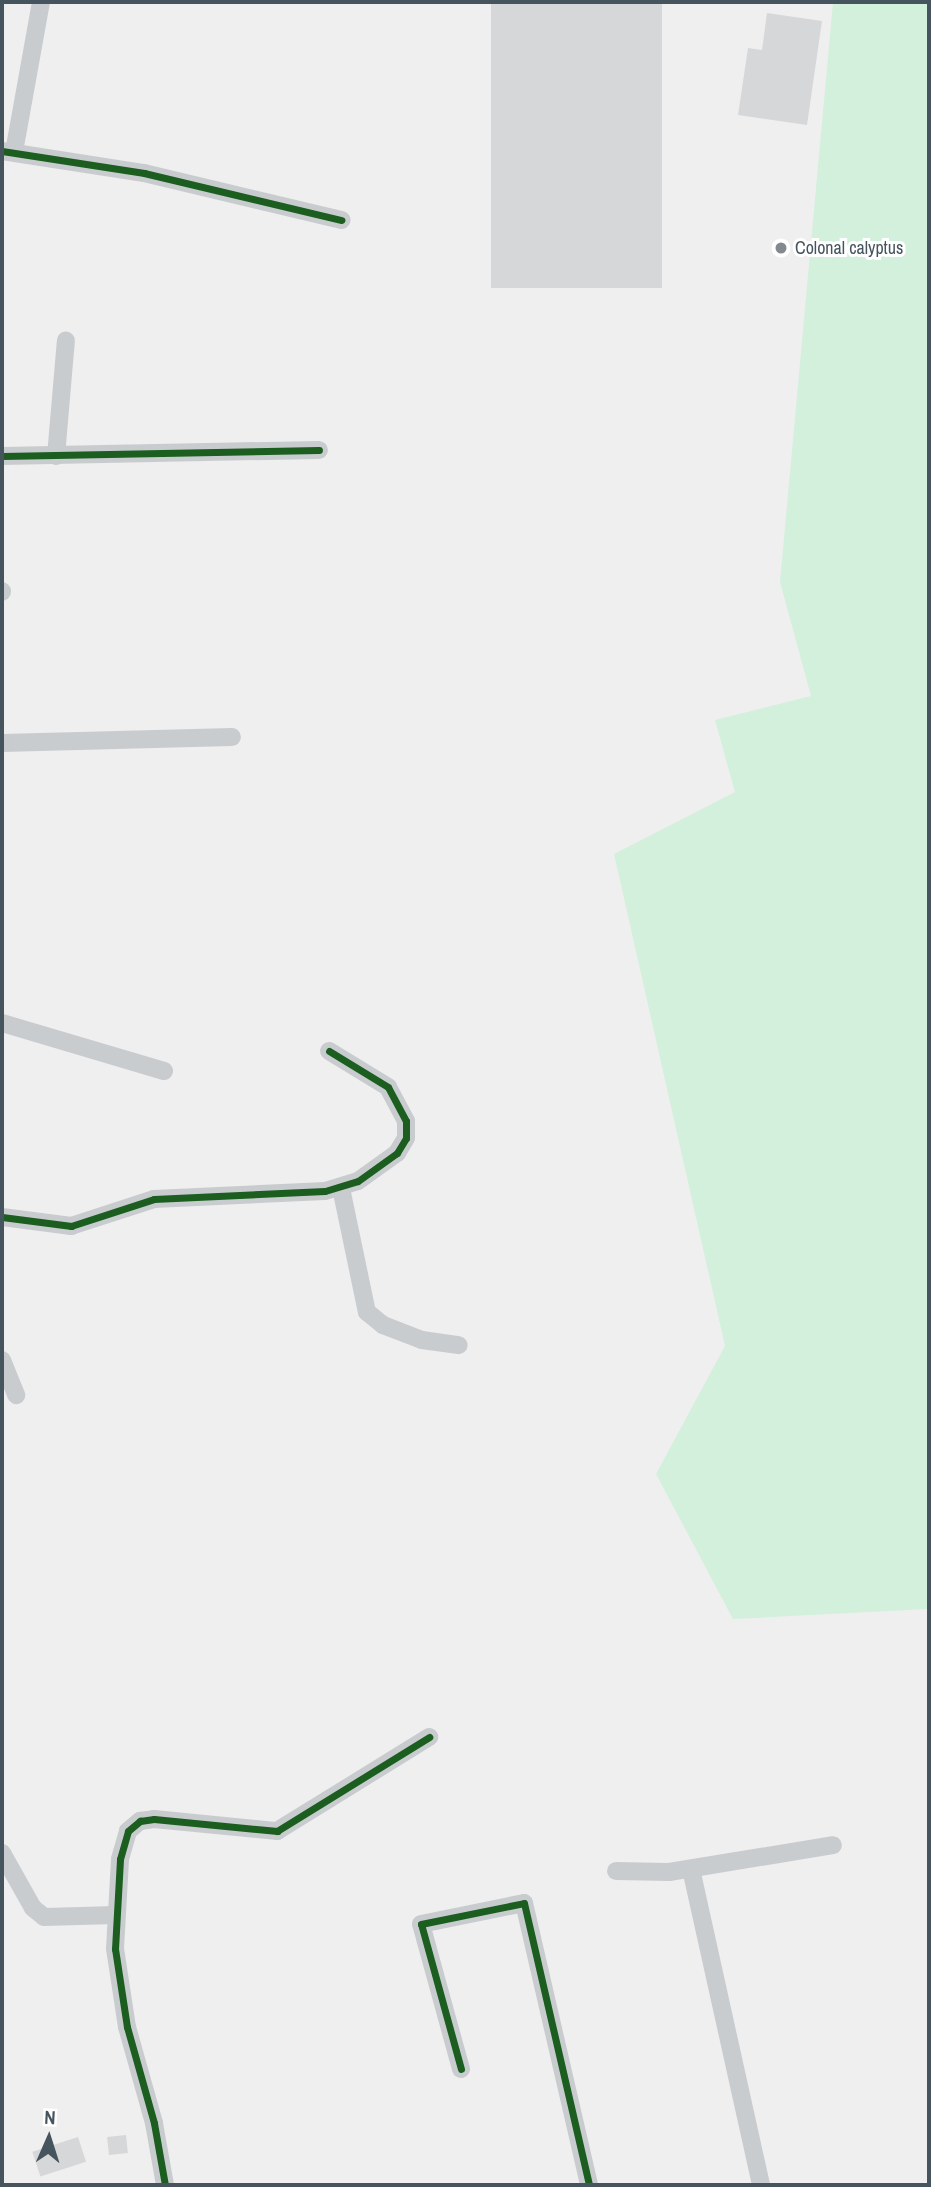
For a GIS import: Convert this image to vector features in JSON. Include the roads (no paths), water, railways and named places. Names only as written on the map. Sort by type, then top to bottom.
[{"type":"street","points":[[41,2],[8,152],[144,173],[341,220]]},
{"type":"street","points":[[56,456],[66,340]]},
{"type":"street","points":[[2,456],[319,450]]},
{"type":"street","points":[[2,743],[232,737]]},
{"type":"street","points":[[2,1023],[164,1071]]},
{"type":"street","points":[[2,1217],[71,1226],[154,1199],[341,1188],[392,1160],[407,1130],[403,1110],[388,1087],[329,1051]]},
{"type":"street","points":[[341,1188],[367,1312],[383,1325],[422,1340],[459,1345]]},
{"type":"street","points":[[2,1360],[16,1395]]},
{"type":"street","points":[[166,2185],[155,2123],[127,2027],[115,1949],[120,1859],[134,1824],[154,1819],[277,1831],[429,1737]]},
{"type":"street","points":[[616,1871],[691,1868],[833,1845]]},
{"type":"street","points":[[2,1853],[33,1908],[44,1917],[115,1915]]},
{"type":"street","points":[[691,1868],[761,2185]]},
{"type":"street","points":[[461,2069],[421,1924],[524,1903],[589,2185]]},
{"type":"place","name":"Colonal calyptus","points":[[781,248]]}]
